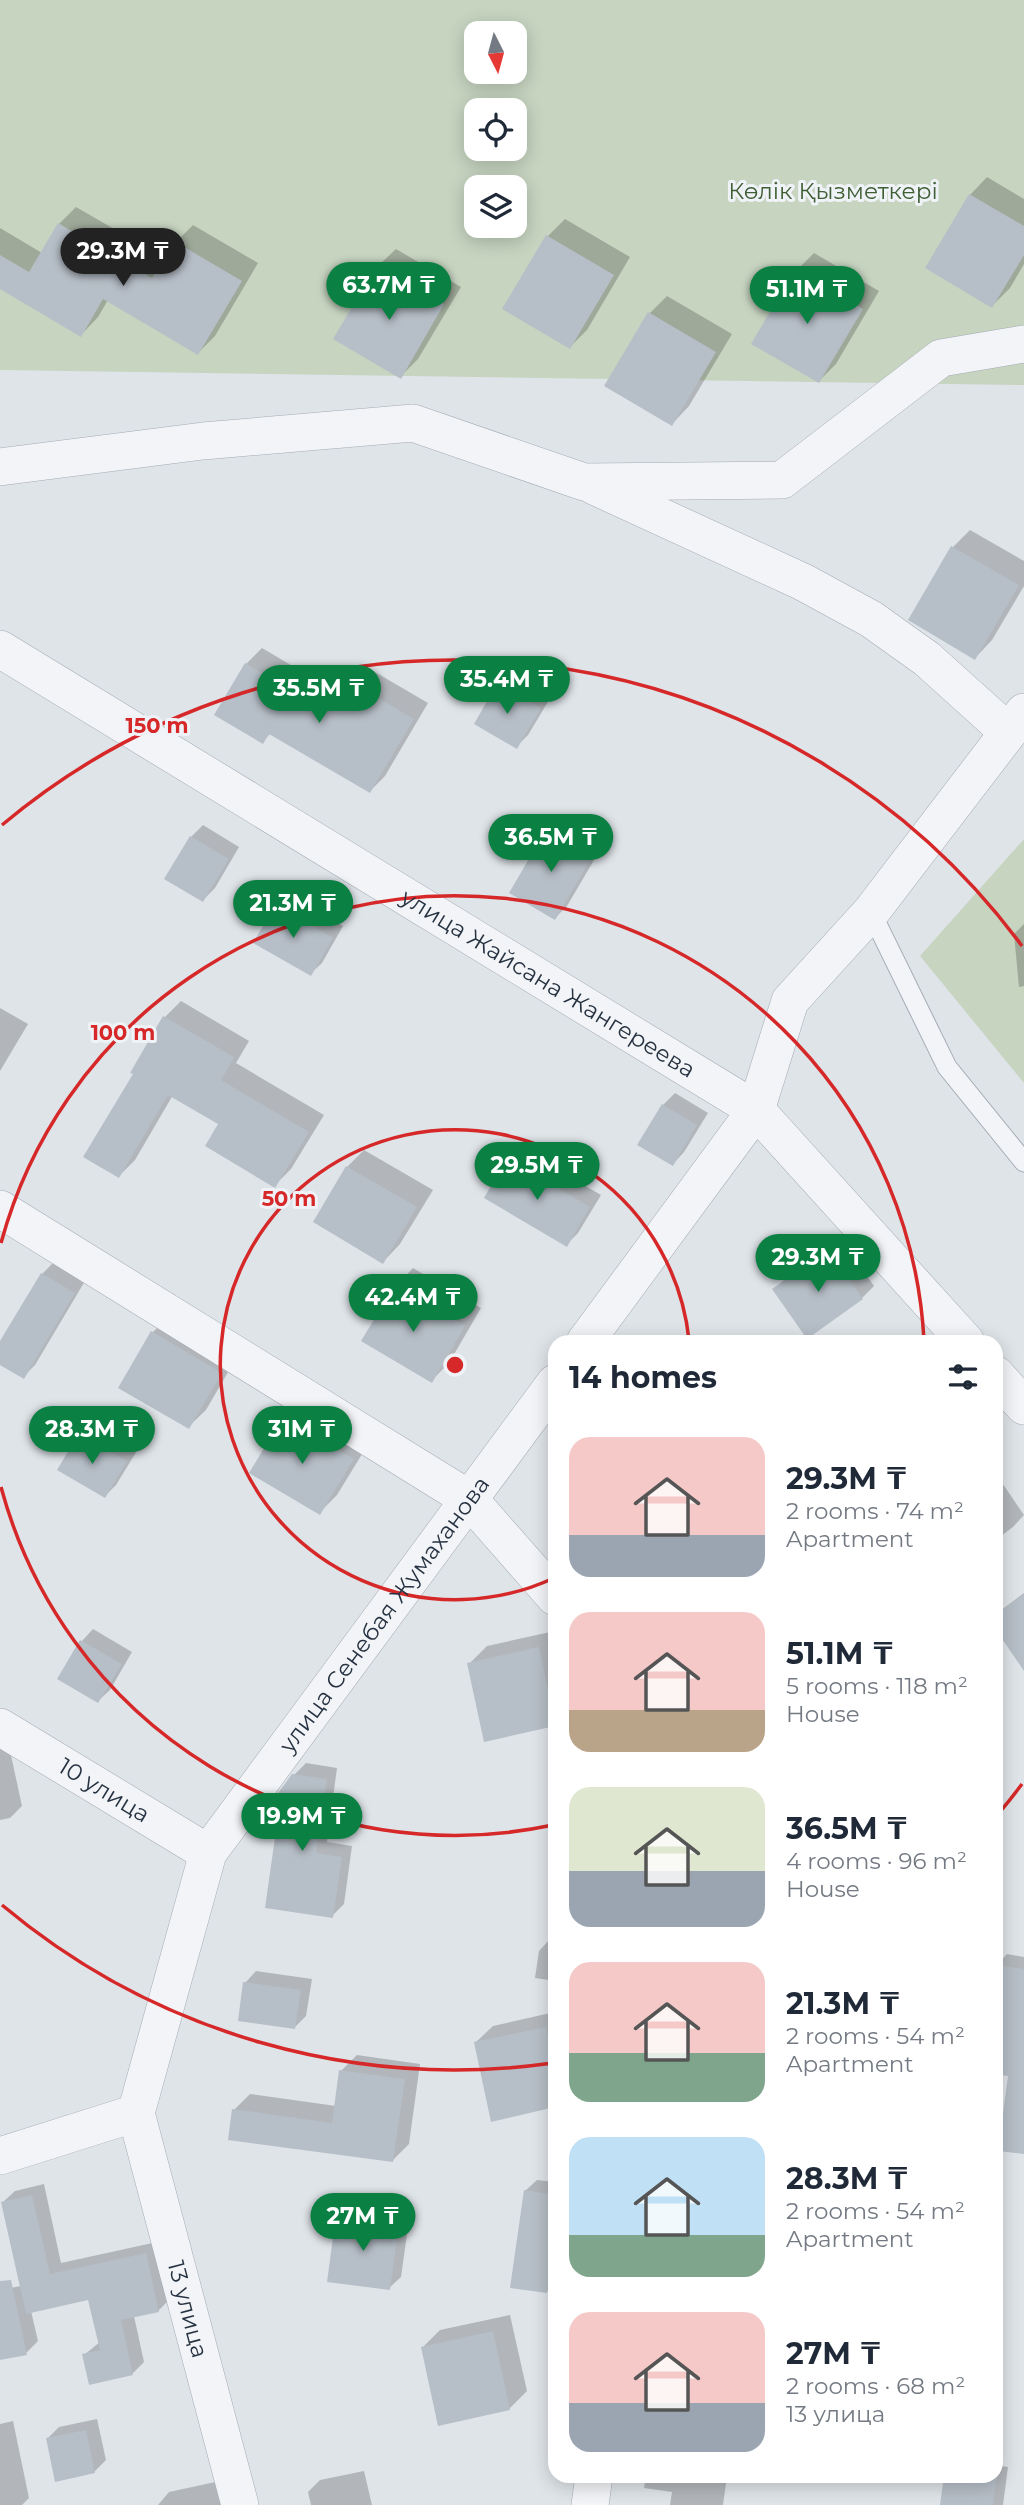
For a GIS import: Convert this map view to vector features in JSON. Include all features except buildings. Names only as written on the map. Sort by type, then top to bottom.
[{"type":"street","points":[[584,482],[782,480],[941,358],[1024,344]]},
{"type":"street","points":[[0,467],[203,441],[413,423],[584,482],[803,582],[871,619],[1016,722],[871,912],[790,1001],[756,1110],[590,1335]]},
{"type":"street","name":"улица Жайсана Жангереева","points":[[0,649],[756,1110],[960,1335]]},
{"type":"street","points":[[0,1209],[469,1499],[548,1589]]},
{"type":"street","points":[[1003,1383],[1024,1406]]},
{"type":"street","name":"улица Сенебая Жумаханова","points":[[136,2113],[208,1853],[548,1392]]},
{"type":"street","name":"10 улица","points":[[0,1727],[208,1853]]},
{"type":"street","points":[[0,2157],[136,2113]]},
{"type":"street","name":"13 улица","points":[[136,2113],[240,2505]]},
{"type":"street","points":[[590,2505],[593,2483]]},
{"type":"lane","points":[[871,912],[947,1067],[1024,1162]]},
{"type":"green space","name":"Көлік Қызметкері","points":[[0,0],[1024,0],[1024,385],[0,370]]},
{"type":"green space","points":[[1024,839],[1024,1083],[920,956]]}]
